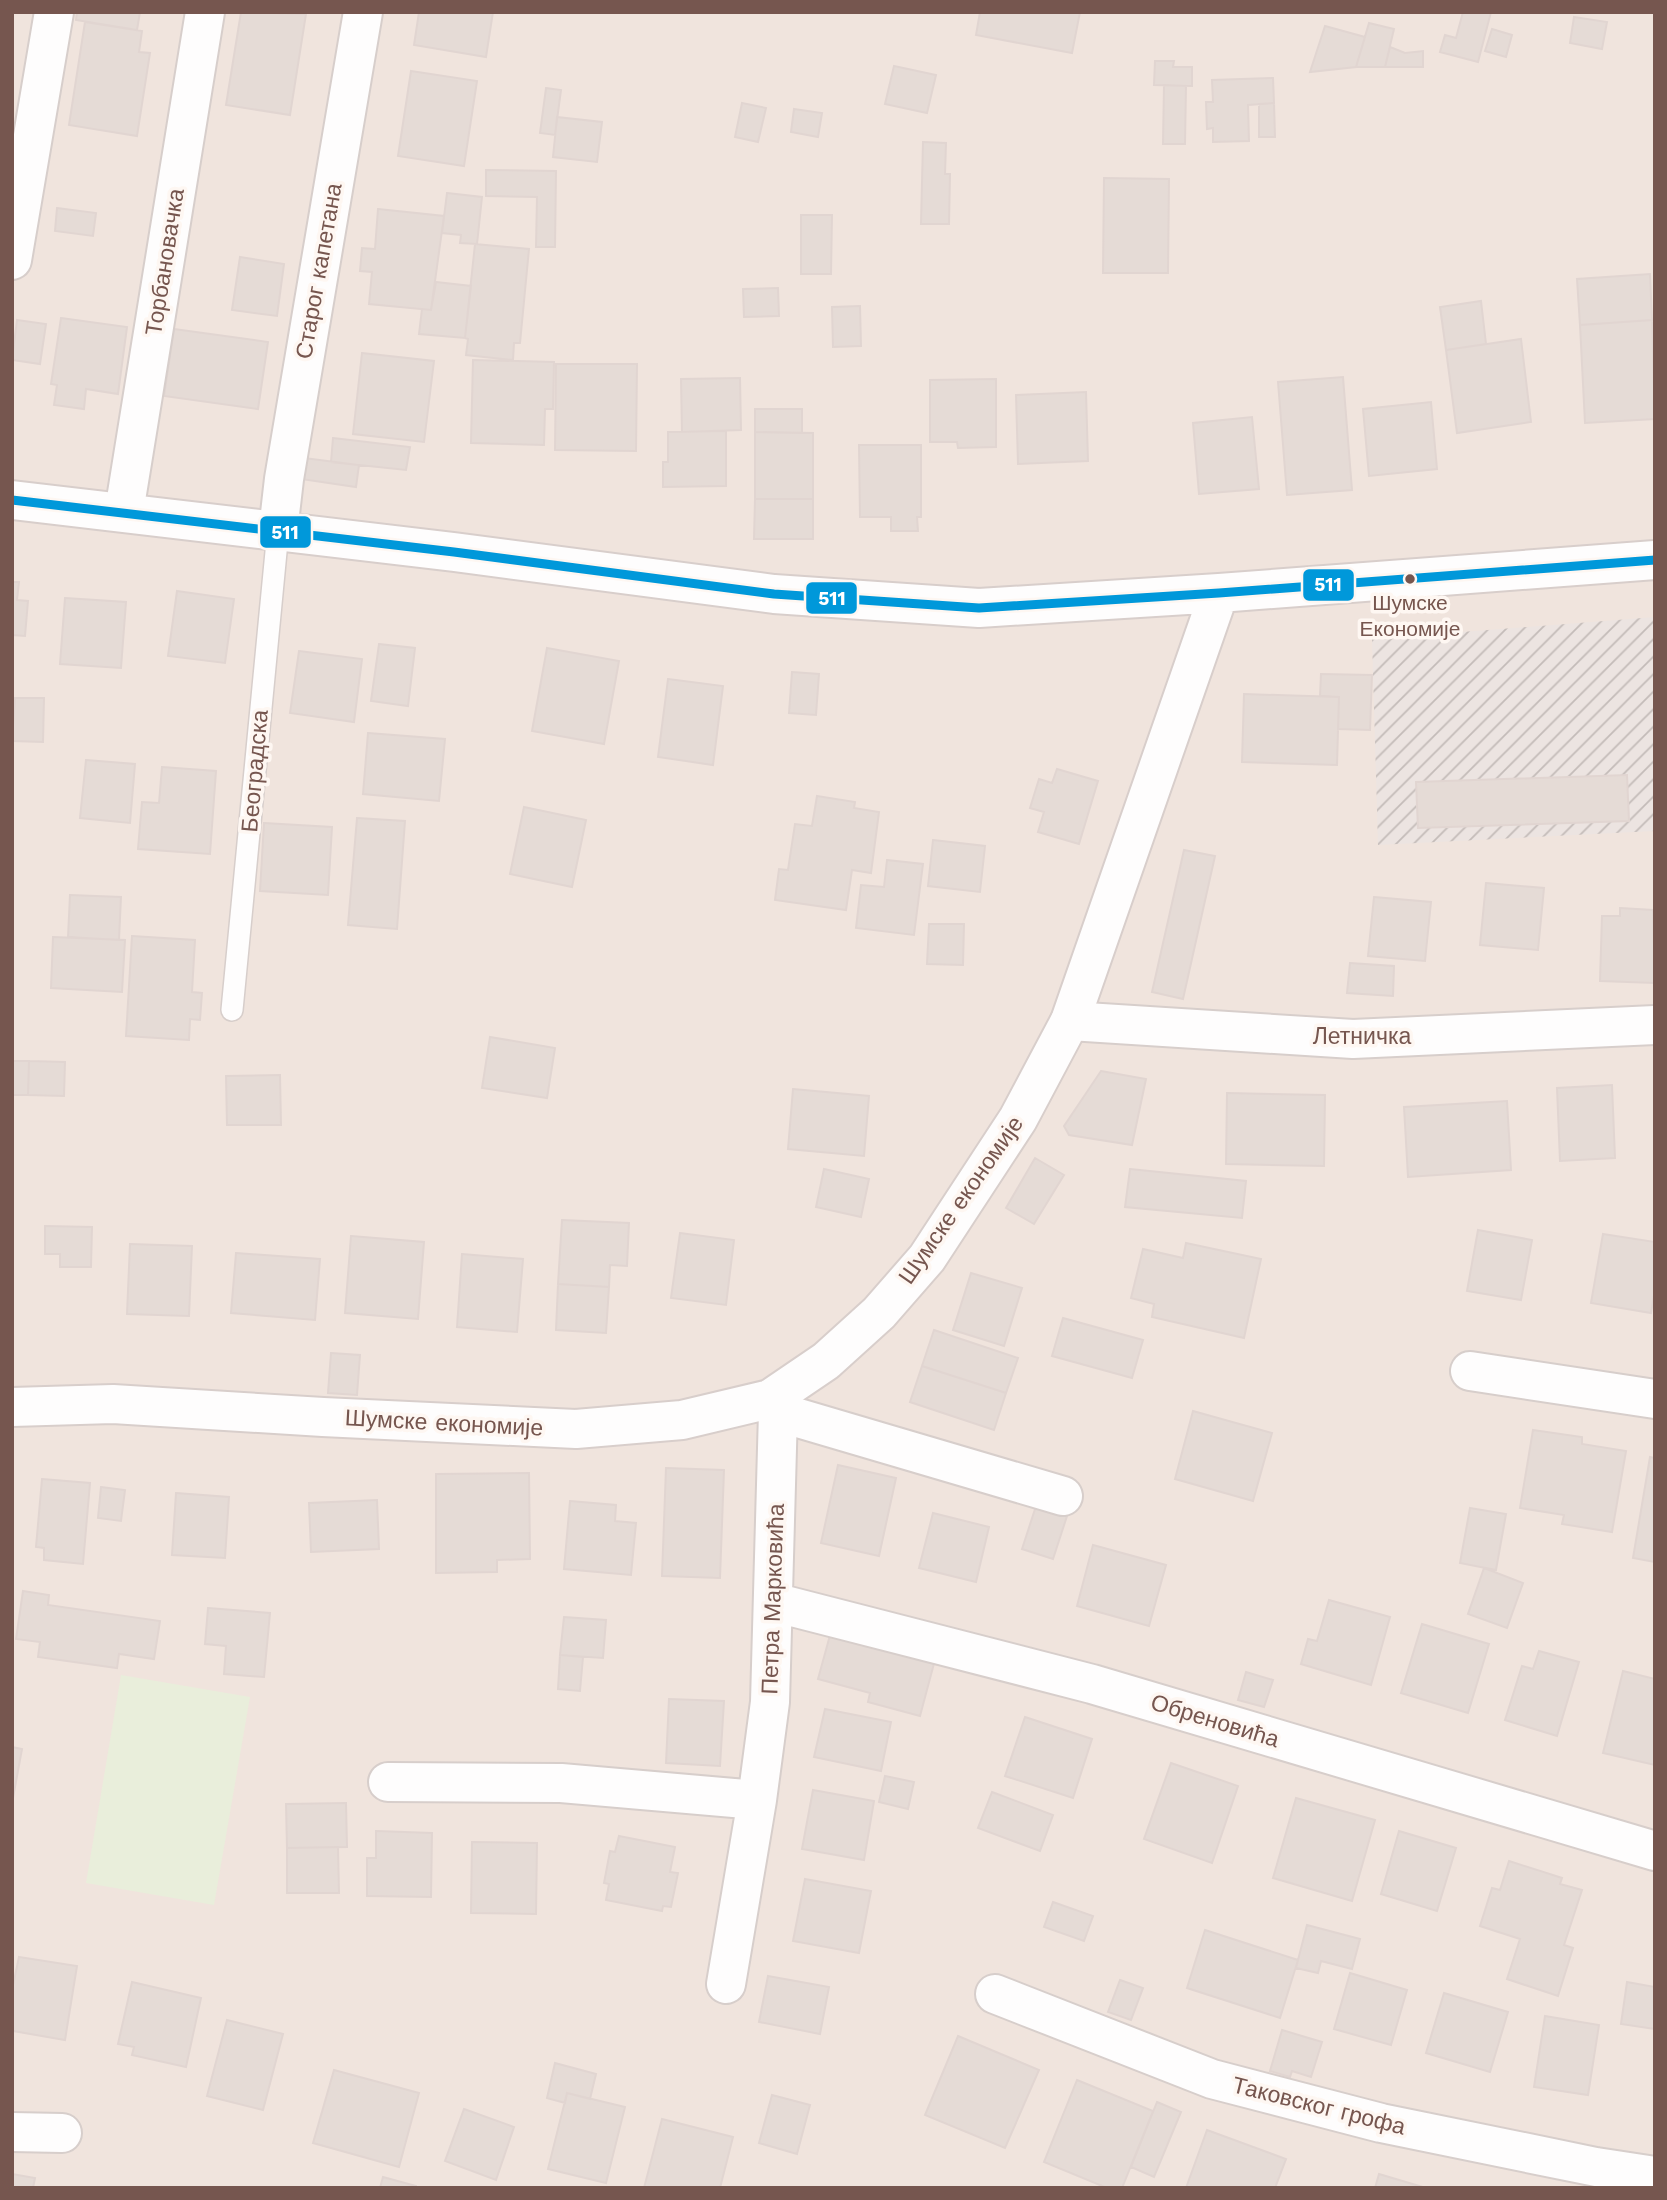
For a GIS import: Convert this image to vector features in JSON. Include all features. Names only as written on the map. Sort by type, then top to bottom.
[{"type":"street","points":[[12,260],[54,12]]},
{"type":"street","name":"Торбановачка","points":[[124,512],[205,12]]},
{"type":"street","name":"Старог капетана","points":[[278,531],[284,479],[363,12]]},
{"type":"street","points":[[12,500],[774,594],[965,607],[1219,593],[1655,560]]},
{"type":"street","name":"Шумске економије","points":[[12,1407],[113,1404],[576,1429],[682,1420],[774,1406],[879,1313],[927,1258],[1018,1119],[1070,1021],[1219,593]]},
{"type":"street","name":"Летничка","points":[[1070,1021],[1353,1039],[1655,1025]]},
{"type":"street","points":[[1471,1371],[1655,1399]]},
{"type":"street","points":[[774,1406],[1063,1496]]},
{"type":"street","name":"Петра Марковића","points":[[726,1984],[757,1800],[770,1702],[774,1406]]},
{"type":"street","name":"Обреновића","points":[[773,1602],[1092,1684],[1655,1851]]},
{"type":"street","points":[[388,1782],[561,1783],[757,1800]]},
{"type":"street","name":"Таковског грофа","points":[[996,1994],[1212,2079],[1381,2123],[1596,2167],[1655,2176]]},
{"type":"street","points":[[12,2132],[62,2133]]},
{"type":"lane","name":"Београдска","points":[[232,1010],[278,531]]},
{"type":"shaded area","points":[[12,12],[1655,12],[1655,2188],[12,2188]]},
{"type":"shaded area","points":[[1655,617],[1655,831],[1378,845],[1372,639]]},
{"type":"green space","points":[[121,1675],[250,1697],[214,1905],[86,1883]]},
{"type":"building","points":[[77,12],[140,12],[137,30],[76,20]]},
{"type":"building","points":[[241,12],[306,14],[290,115],[226,105]]},
{"type":"building","points":[[419,12],[493,12],[486,57],[414,45]]},
{"type":"building","points":[[980,12],[1080,12],[1072,53],[976,35]]},
{"type":"building","points":[[1463,12],[1491,12],[1478,62],[1440,52],[1445,35],[1456,38]]},
{"type":"building","points":[[1574,17],[1607,22],[1602,49],[1570,43]]},
{"type":"building","points":[[85,22],[142,31],[139,52],[150,53],[137,136],[69,125]]},
{"type":"building","points":[[1369,23],[1394,29],[1385,67],[1356,67]]},
{"type":"building","points":[[1325,26],[1365,37],[1356,67],[1310,72]]},
{"type":"building","points":[[1492,29],[1512,35],[1506,57],[1485,51]]},
{"type":"building","points":[[1390,47],[1405,53],[1423,51],[1423,67],[1385,67]]},
{"type":"building","points":[[1155,61],[1174,61],[1173,67],[1192,67],[1192,86],[1154,85]]},
{"type":"building","points":[[894,66],[936,75],[927,113],[885,104]]},
{"type":"building","points":[[411,71],[477,81],[464,166],[398,156]]},
{"type":"building","points":[[1273,78],[1274,103],[1248,105],[1249,141],[1213,142],[1213,128],[1207,129],[1206,102],[1213,102],[1212,80]]},
{"type":"building","points":[[1164,85],[1186,86],[1185,144],[1163,144]]},
{"type":"building","points":[[546,88],[561,90],[555,135],[540,133]]},
{"type":"building","points":[[742,103],[766,108],[758,142],[735,137]]},
{"type":"building","points":[[1274,103],[1275,137],[1259,137],[1259,104]]},
{"type":"building","points":[[794,109],[822,113],[818,137],[791,132]]},
{"type":"building","points":[[557,117],[602,122],[597,162],[553,157]]},
{"type":"building","points":[[923,142],[946,143],[945,174],[950,174],[949,224],[921,224]]},
{"type":"building","points":[[486,170],[556,171],[555,247],[536,247],[537,197],[486,196]]},
{"type":"building","points":[[1104,178],[1169,179],[1168,273],[1103,273]]},
{"type":"building","points":[[447,193],[482,197],[477,244],[460,243],[461,235],[442,233]]},
{"type":"building","points":[[57,208],[96,213],[93,236],[55,231]]},
{"type":"building","points":[[378,209],[444,216],[431,310],[369,304],[372,272],[360,271],[362,248],[375,249]]},
{"type":"building","points":[[801,215],[832,215],[831,274],[801,274]]},
{"type":"building","points":[[475,244],[529,249],[520,343],[514,343],[513,360],[466,355],[468,339],[465,338]]},
{"type":"building","points":[[240,257],[284,264],[277,316],[232,310]]},
{"type":"building","points":[[1650,274],[1652,320],[1580,325],[1577,279]]},
{"type":"building","points":[[436,282],[471,286],[465,338],[419,334],[422,309],[431,310]]},
{"type":"building","points":[[778,288],[779,316],[744,317],[743,289]]},
{"type":"building","points":[[1481,301],[1486,344],[1446,350],[1440,307]]},
{"type":"building","points":[[860,306],[861,346],[833,347],[832,307]]},
{"type":"building","points":[[61,318],[127,327],[118,394],[86,389],[84,409],[54,405],[57,385],[51,384]]},
{"type":"building","points":[[17,320],[46,324],[40,364],[12,360]]},
{"type":"building","points":[[1652,320],[1655,419],[1585,423],[1580,325]]},
{"type":"building","points":[[174,329],[268,342],[258,409],[164,396]]},
{"type":"building","points":[[1521,339],[1531,422],[1457,433],[1446,350]]},
{"type":"building","points":[[362,353],[434,361],[424,442],[353,434]]},
{"type":"building","points":[[473,360],[554,362],[553,409],[545,409],[544,445],[471,443]]},
{"type":"building","points":[[556,364],[637,364],[636,451],[555,450]]},
{"type":"building","points":[[1343,377],[1352,490],[1287,495],[1278,382]]},
{"type":"building","points":[[740,378],[741,430],[682,432],[681,379]]},
{"type":"building","points":[[996,379],[996,447],[958,448],[957,442],[930,442],[930,380]]},
{"type":"building","points":[[1086,392],[1088,461],[1018,464],[1016,395]]},
{"type":"building","points":[[1431,402],[1437,469],[1369,476],[1363,409]]},
{"type":"building","points":[[755,409],[802,409],[802,433],[755,432]]},
{"type":"building","points":[[1252,417],[1259,489],[1199,494],[1193,423]]},
{"type":"building","points":[[726,431],[726,486],[663,487],[663,462],[668,462],[668,432]]},
{"type":"building","points":[[755,432],[813,433],[813,499],[755,499]]},
{"type":"building","points":[[333,438],[410,447],[406,470],[331,462]]},
{"type":"building","points":[[859,445],[921,445],[921,517],[917,517],[918,531],[891,531],[891,517],[860,517]]},
{"type":"building","points":[[304,458],[359,465],[356,487],[301,479]]},
{"type":"building","points":[[755,499],[813,499],[813,539],[754,539]]},
{"type":"building","points":[[12,582],[19,582],[17,600],[28,601],[25,636],[12,635]]},
{"type":"building","points":[[177,591],[234,599],[225,663],[168,656]]},
{"type":"building","points":[[65,598],[126,602],[121,668],[60,664]]},
{"type":"building","points":[[379,644],[415,648],[408,706],[371,701]]},
{"type":"building","points":[[547,648],[619,661],[604,744],[532,731]]},
{"type":"building","points":[[299,651],[362,659],[354,722],[290,713]]},
{"type":"building","points":[[792,672],[819,674],[816,715],[789,713]]},
{"type":"building","points":[[1321,674],[1372,675],[1370,730],[1338,729],[1339,697],[1320,696]]},
{"type":"building","points":[[668,679],[723,686],[713,765],[658,757]]},
{"type":"building","points":[[1244,694],[1339,697],[1337,765],[1242,762]]},
{"type":"building","points":[[15,698],[44,698],[43,742],[12,741]]},
{"type":"building","points":[[368,733],[445,739],[439,801],[363,794]]},
{"type":"building","points":[[86,760],[135,764],[130,823],[80,818]]},
{"type":"building","points":[[162,767],[216,771],[210,854],[138,849],[142,802],[159,803]]},
{"type":"building","points":[[1057,769],[1098,781],[1079,844],[1038,832],[1044,812],[1030,808],[1039,779],[1052,783]]},
{"type":"building","points":[[1627,775],[1629,821],[1418,828],[1416,782]]},
{"type":"building","points":[[817,796],[855,802],[854,808],[879,812],[871,873],[852,870],[846,910],[775,900],[779,869],[788,870],[795,824],[812,826]]},
{"type":"building","points":[[524,807],[586,820],[572,887],[510,874]]},
{"type":"building","points":[[357,818],[405,821],[397,929],[348,925]]},
{"type":"building","points":[[264,823],[332,827],[328,895],[260,891]]},
{"type":"building","points":[[933,840],[985,846],[980,892],[928,886]]},
{"type":"building","points":[[1184,850],[1215,856],[1183,999],[1152,992]]},
{"type":"building","points":[[887,860],[923,864],[914,935],[856,928],[861,885],[884,887]]},
{"type":"building","points":[[1486,883],[1544,888],[1538,950],[1480,945]]},
{"type":"building","points":[[70,895],[121,897],[119,940],[68,937]]},
{"type":"building","points":[[1374,897],[1431,902],[1425,961],[1368,956]]},
{"type":"building","points":[[1620,908],[1653,910],[1655,983],[1600,981],[1602,916],[1620,916]]},
{"type":"building","points":[[929,924],[964,924],[963,965],[927,964]]},
{"type":"building","points":[[132,936],[195,940],[192,992],[202,993],[200,1020],[190,1019],[189,1040],[126,1036]]},
{"type":"building","points":[[53,937],[125,940],[122,992],[51,988]]},
{"type":"building","points":[[1350,963],[1394,966],[1393,996],[1347,993]]},
{"type":"building","points":[[490,1037],[555,1048],[547,1098],[482,1088]]},
{"type":"building","points":[[12,1061],[29,1061],[28,1095],[12,1095]]},
{"type":"building","points":[[29,1061],[65,1062],[64,1096],[28,1095]]},
{"type":"building","points":[[1101,1071],[1146,1079],[1132,1145],[1069,1135],[1064,1126]]},
{"type":"building","points":[[280,1075],[281,1125],[227,1125],[226,1076]]},
{"type":"building","points":[[1612,1085],[1615,1158],[1560,1161],[1557,1088]]},
{"type":"building","points":[[793,1089],[869,1096],[864,1156],[788,1149]]},
{"type":"building","points":[[1227,1093],[1325,1095],[1324,1166],[1226,1164]]},
{"type":"building","points":[[1507,1101],[1511,1170],[1408,1177],[1404,1107]]},
{"type":"building","points":[[1035,1158],[1064,1175],[1034,1224],[1006,1208]]},
{"type":"building","points":[[824,1169],[869,1179],[861,1217],[816,1207]]},
{"type":"building","points":[[1130,1169],[1246,1181],[1242,1218],[1125,1207]]},
{"type":"building","points":[[562,1220],[629,1223],[627,1266],[610,1265],[609,1287],[558,1284]]},
{"type":"building","points":[[45,1226],[92,1227],[91,1267],[60,1267],[60,1254],[45,1254]]},
{"type":"building","points":[[1478,1230],[1532,1240],[1521,1300],[1467,1291]]},
{"type":"building","points":[[680,1233],[734,1240],[726,1305],[671,1298]]},
{"type":"building","points":[[1603,1234],[1655,1242],[1655,1290],[1651,1313],[1591,1303]]},
{"type":"building","points":[[351,1236],[424,1242],[418,1319],[345,1313]]},
{"type":"building","points":[[1186,1243],[1261,1259],[1244,1338],[1152,1317],[1154,1304],[1131,1298],[1143,1249],[1183,1258]]},
{"type":"building","points":[[130,1244],[192,1246],[189,1316],[127,1314]]},
{"type":"building","points":[[236,1253],[320,1259],[315,1320],[231,1313]]},
{"type":"building","points":[[462,1254],[523,1259],[517,1332],[457,1327]]},
{"type":"building","points":[[971,1273],[1022,1288],[1004,1346],[953,1330]]},
{"type":"building","points":[[558,1284],[609,1287],[606,1333],[556,1330]]},
{"type":"building","points":[[1063,1318],[1143,1340],[1132,1378],[1052,1356]]},
{"type":"building","points":[[934,1330],[1018,1358],[1006,1393],[922,1366]]},
{"type":"building","points":[[331,1353],[360,1355],[357,1395],[328,1393]]},
{"type":"building","points":[[922,1366],[1006,1393],[994,1430],[910,1402]]},
{"type":"building","points":[[1193,1411],[1272,1433],[1253,1501],[1175,1479]]},
{"type":"building","points":[[1533,1430],[1582,1437],[1582,1444],[1626,1451],[1612,1532],[1562,1524],[1564,1515],[1520,1508]]},
{"type":"building","points":[[1650,1457],[1655,1458],[1655,1562],[1633,1558]]},
{"type":"building","points":[[838,1465],[896,1478],[879,1556],[821,1543]]},
{"type":"building","points":[[666,1468],[724,1470],[720,1578],[662,1576]]},
{"type":"building","points":[[529,1473],[530,1559],[497,1560],[497,1572],[436,1573],[436,1474]]},
{"type":"building","points":[[42,1479],[90,1483],[83,1564],[44,1560],[44,1548],[36,1547]]},
{"type":"building","points":[[101,1487],[125,1490],[121,1521],[98,1518]]},
{"type":"building","points":[[176,1493],[229,1497],[225,1558],[172,1555]]},
{"type":"building","points":[[377,1500],[379,1549],[311,1552],[309,1503]]},
{"type":"building","points":[[570,1501],[616,1505],[615,1521],[636,1523],[631,1575],[564,1569]]},
{"type":"building","points":[[1037,1503],[1068,1513],[1053,1559],[1022,1549]]},
{"type":"building","points":[[1470,1508],[1506,1514],[1496,1570],[1460,1563]]},
{"type":"building","points":[[933,1513],[989,1527],[976,1582],[919,1568]]},
{"type":"building","points":[[1093,1545],[1166,1565],[1149,1626],[1077,1606]]},
{"type":"building","points":[[1484,1568],[1523,1583],[1507,1628],[1468,1614]]},
{"type":"building","points":[[23,1591],[49,1595],[48,1605],[160,1621],[154,1659],[119,1654],[117,1668],[38,1657],[40,1642],[16,1639]]},
{"type":"building","points":[[1329,1600],[1390,1617],[1371,1685],[1301,1664],[1308,1639],[1317,1641]]},
{"type":"building","points":[[208,1608],[270,1613],[264,1677],[224,1674],[226,1646],[205,1644]]},
{"type":"building","points":[[564,1617],[606,1620],[603,1658],[560,1655]]},
{"type":"building","points":[[1422,1624],[1489,1644],[1468,1713],[1401,1693]]},
{"type":"building","points":[[832,1628],[936,1656],[920,1716],[868,1702],[870,1693],[818,1679]]},
{"type":"building","points":[[1539,1651],[1579,1662],[1557,1736],[1505,1720],[1522,1666],[1533,1669]]},
{"type":"building","points":[[560,1655],[583,1657],[580,1691],[558,1689]]},
{"type":"building","points":[[1623,1671],[1655,1679],[1655,1765],[1603,1753]]},
{"type":"building","points":[[1246,1672],[1273,1680],[1264,1707],[1238,1700]]},
{"type":"building","points":[[669,1699],[724,1701],[720,1766],[666,1763]]},
{"type":"building","points":[[825,1709],[891,1722],[881,1771],[814,1757]]},
{"type":"building","points":[[1025,1717],[1092,1739],[1073,1798],[1005,1776]]},
{"type":"building","points":[[12,1747],[22,1749],[13,1798],[12,1798]]},
{"type":"building","points":[[1171,1763],[1238,1786],[1212,1863],[1144,1839]]},
{"type":"building","points":[[885,1776],[914,1782],[908,1809],[879,1802]]},
{"type":"building","points":[[813,1790],[874,1801],[864,1860],[802,1849]]},
{"type":"building","points":[[992,1792],[1053,1815],[1040,1851],[978,1828]]},
{"type":"building","points":[[1296,1798],[1375,1820],[1352,1901],[1273,1878]]},
{"type":"building","points":[[346,1803],[347,1847],[287,1848],[286,1804]]},
{"type":"building","points":[[376,1831],[432,1833],[431,1897],[367,1896],[367,1858],[376,1858]]},
{"type":"building","points":[[1399,1831],[1456,1848],[1437,1911],[1381,1894]]},
{"type":"building","points":[[619,1836],[675,1847],[670,1872],[678,1873],[671,1907],[663,1906],[662,1911],[606,1900],[609,1884],[604,1883],[610,1851],[615,1852]]},
{"type":"building","points":[[472,1842],[537,1843],[536,1914],[471,1913]]},
{"type":"building","points":[[338,1847],[339,1893],[287,1893],[287,1848]]},
{"type":"building","points":[[1509,1861],[1562,1878],[1560,1884],[1582,1890],[1564,1945],[1573,1948],[1558,1996],[1507,1979],[1520,1939],[1480,1926],[1492,1888],[1500,1890]]},
{"type":"building","points":[[805,1879],[871,1891],[859,1953],[793,1941]]},
{"type":"building","points":[[1053,1902],[1093,1916],[1084,1941],[1044,1927]]},
{"type":"building","points":[[1307,1925],[1360,1939],[1352,1969],[1321,1961],[1318,1973],[1296,1968]]},
{"type":"building","points":[[1205,1930],[1298,1960],[1280,2018],[1187,1988]]},
{"type":"building","points":[[19,1957],[77,1966],[65,2040],[13,2031],[12,2035],[12,1990]]},
{"type":"building","points":[[1350,1973],[1407,1990],[1391,2045],[1334,2029]]},
{"type":"building","points":[[768,1976],[829,1987],[820,2034],[759,2022]]},
{"type":"building","points":[[1120,1980],[1143,1988],[1131,2020],[1108,2012]]},
{"type":"building","points":[[132,1982],[201,1998],[186,2067],[132,2055],[134,2047],[118,2044]]},
{"type":"building","points":[[1627,1982],[1655,1987],[1655,2029],[1621,2024]]},
{"type":"building","points":[[1444,1993],[1508,2012],[1490,2072],[1426,2053]]},
{"type":"building","points":[[1545,2016],[1599,2025],[1588,2095],[1534,2087]]},
{"type":"building","points":[[227,2020],[283,2034],[263,2110],[207,2096]]},
{"type":"building","points":[[1282,2030],[1322,2042],[1311,2077],[1292,2071],[1290,2077],[1270,2071]]},
{"type":"building","points":[[958,2036],[1039,2070],[1005,2148],[925,2115]]},
{"type":"building","points":[[555,2063],[596,2074],[590,2099],[567,2093],[565,2103],[547,2098]]},
{"type":"building","points":[[334,2070],[419,2093],[399,2167],[313,2143]]},
{"type":"building","points":[[1077,2080],[1153,2111],[1122,2188],[1107,2188],[1044,2162]]},
{"type":"building","points":[[567,2093],[625,2107],[606,2183],[548,2169]]},
{"type":"building","points":[[772,2095],[810,2105],[797,2154],[759,2143]]},
{"type":"building","points":[[1157,2102],[1181,2112],[1154,2177],[1131,2167]]},
{"type":"building","points":[[464,2109],[514,2127],[496,2180],[445,2161]]},
{"type":"building","points":[[662,2119],[733,2137],[720,2188],[644,2188]]},
{"type":"building","points":[[1207,2130],[1286,2159],[1275,2188],[1186,2188]]},
{"type":"building","points":[[12,2174],[35,2178],[33,2188],[12,2188]]},
{"type":"building","points":[[1379,2174],[1426,2188],[1375,2188]]},
{"type":"building","points":[[383,2177],[416,2186],[416,2188],[380,2188]]},
{"type":"transit line","name":"511","points":[[12,500],[454,552],[774,594],[979,608],[1655,560]]},
{"type":"place","name":"Шумске Економије","points":[[1410,579]]}]
